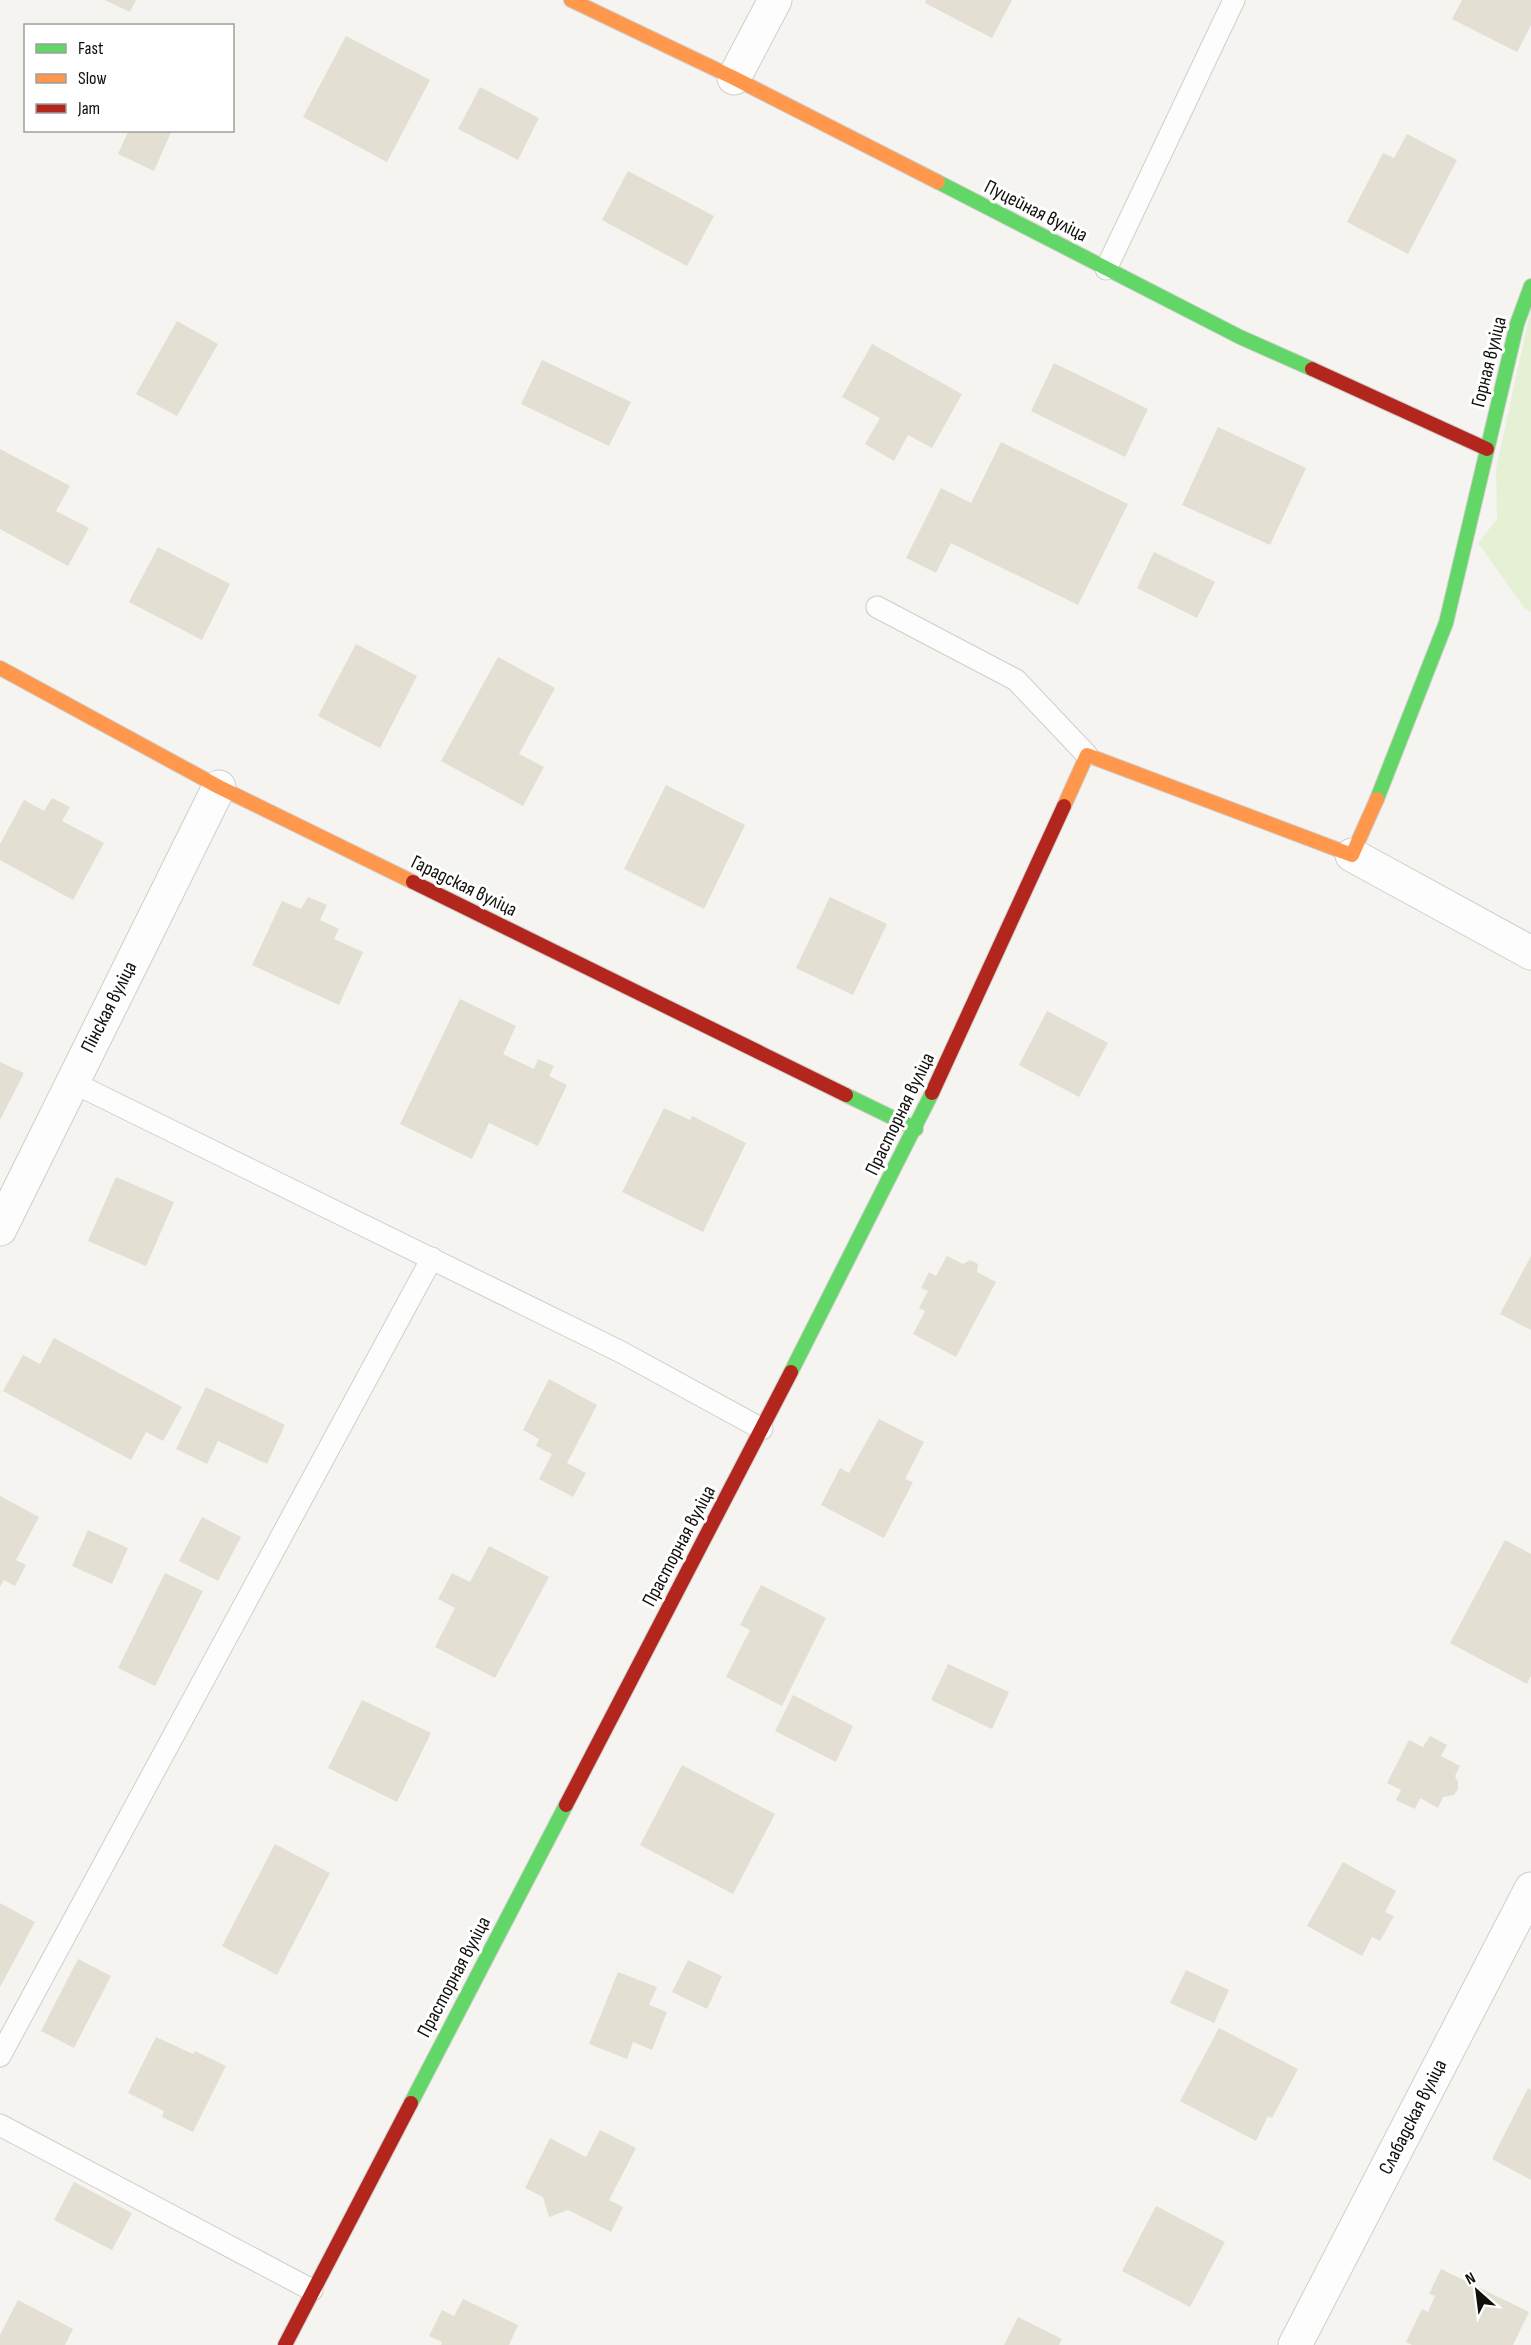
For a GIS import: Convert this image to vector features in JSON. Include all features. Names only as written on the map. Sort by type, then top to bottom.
[{"type":"street","name":"Пуцейная вуліца","points":[[571,0],[734,78],[1240,337],[1487,449]]},
{"type":"street","points":[[734,78],[775,0]]},
{"type":"street","name":"Горная вуліца","points":[[1352,855],[1391,768],[1446,623],[1517,324],[1531,286]]},
{"type":"street","name":"Гарадская вуліца","points":[[0,668],[219,787],[916,1129]]},
{"type":"street","points":[[1088,755],[1352,855],[1531,953]]},
{"type":"street","name":"Прасторная вуліца","points":[[285,2345],[916,1129],[1088,755]]},
{"type":"street","name":"Пінская вуліца","points":[[0,1229],[219,787]]},
{"type":"street","name":"Слабадская вуліца","points":[[1294,2345],[1531,1889]]},
{"type":"lane","points":[[1106,268],[1234,0]]},
{"type":"lane","points":[[877,607],[1016,680],[1088,755]]},
{"type":"lane","points":[[72,1082],[621,1352],[762,1429]]},
{"type":"lane","points":[[0,2056],[432,1258]]},
{"type":"lane","points":[[0,2125],[312,2290]]},
{"type":"green space","points":[[1531,308],[1531,612],[1525,609],[1478,543],[1497,519],[1496,469]]},
{"type":"building","points":[[105,0],[136,0],[130,12]]},
{"type":"building","points":[[926,0],[1012,0],[992,38],[925,3]]},
{"type":"building","points":[[1462,0],[1531,0],[1531,25],[1517,52],[1452,19]]},
{"type":"building","points":[[346,36],[430,80],[387,162],[303,117]]},
{"type":"building","points":[[480,87],[539,118],[518,160],[458,129]]},
{"type":"building","points":[[128,132],[171,132],[154,171],[118,154]]},
{"type":"building","points":[[1407,134],[1457,160],[1408,254],[1347,222],[1383,153],[1394,158]]},
{"type":"building","points":[[628,171],[714,216],[687,266],[602,220]]},
{"type":"building","points":[[177,321],[218,344],[177,416],[136,394]]},
{"type":"building","points":[[872,344],[962,394],[932,448],[908,435],[894,461],[865,444],[880,418],[842,397]]},
{"type":"building","points":[[542,360],[631,402],[609,446],[521,404]]},
{"type":"building","points":[[1054,363],[1148,409],[1125,457],[1031,411]]},
{"type":"building","points":[[1218,427],[1306,468],[1270,545],[1182,505]]},
{"type":"building","points":[[1001,442],[1128,504],[1078,605],[951,543],[936,573],[906,558],[941,488],[971,503]]},
{"type":"building","points":[[0,449],[70,486],[56,511],[89,528],[68,566],[0,529]]},
{"type":"building","points":[[158,547],[230,584],[202,640],[129,602]]},
{"type":"building","points":[[1154,552],[1215,582],[1197,618],[1137,588]]},
{"type":"building","points":[[356,644],[417,676],[380,748],[318,716]]},
{"type":"building","points":[[498,657],[555,688],[519,754],[544,767],[523,806],[441,761]]},
{"type":"building","points":[[666,785],[745,825],[704,909],[624,869]]},
{"type":"building","points":[[52,798],[70,807],[62,821],[104,843],[73,900],[0,860],[0,844],[24,800],[44,811]]},
{"type":"building","points":[[308,897],[327,905],[320,920],[339,929],[334,939],[363,952],[339,1005],[252,965],[282,901],[301,909]]},
{"type":"building","points":[[830,897],[887,924],[853,995],[796,968]]},
{"type":"building","points":[[460,999],[516,1026],[503,1054],[534,1069],[538,1059],[554,1066],[549,1076],[567,1085],[538,1146],[489,1123],[472,1159],[400,1124]]},
{"type":"building","points":[[1047,1011],[1108,1043],[1079,1097],[1019,1065]]},
{"type":"building","points":[[0,1062],[24,1073],[0,1120]]},
{"type":"building","points":[[664,1108],[690,1120],[692,1116],[746,1143],[703,1232],[622,1192]]},
{"type":"building","points":[[116,1177],[174,1202],[146,1266],[88,1241]]},
{"type":"building","points":[[947,1256],[963,1264],[970,1260],[978,1264],[977,1272],[996,1282],[956,1357],[913,1334],[925,1311],[919,1308],[928,1291],[921,1288],[929,1272],[936,1276]]},
{"type":"building","points":[[1531,1256],[1531,1330],[1500,1314]]},
{"type":"building","points":[[54,1338],[182,1407],[163,1441],[146,1432],[131,1460],[3,1391],[23,1355],[40,1364]]},
{"type":"building","points":[[549,1379],[597,1405],[567,1463],[586,1473],[573,1497],[539,1479],[552,1454],[536,1446],[539,1439],[523,1430]]},
{"type":"building","points":[[206,1387],[285,1425],[267,1464],[218,1441],[207,1464],[176,1449]]},
{"type":"building","points":[[879,1419],[924,1442],[905,1479],[913,1482],[884,1538],[821,1505],[840,1468],[849,1473]]},
{"type":"building","points":[[0,1496],[39,1517],[16,1560],[26,1565],[15,1586],[4,1580],[0,1587]]},
{"type":"building","points":[[202,1517],[241,1537],[218,1581],[179,1561]]},
{"type":"building","points":[[88,1530],[128,1548],[112,1584],[72,1566]]},
{"type":"building","points":[[1505,1540],[1531,1554],[1531,1676],[1527,1684],[1450,1643]]},
{"type":"building","points":[[489,1546],[549,1577],[495,1678],[435,1647],[455,1608],[438,1599],[452,1573],[470,1582]]},
{"type":"building","points":[[165,1573],[203,1591],[155,1686],[118,1668]]},
{"type":"building","points":[[761,1585],[826,1618],[782,1706],[726,1677],[750,1630],[740,1625]]},
{"type":"building","points":[[948,1664],[1009,1692],[992,1729],[931,1700]]},
{"type":"building","points":[[793,1695],[853,1726],[836,1762],[775,1731]]},
{"type":"building","points":[[362,1700],[431,1733],[397,1802],[328,1768]]},
{"type":"building","points":[[1430,1736],[1447,1745],[1441,1756],[1460,1766],[1455,1776],[1458,1789],[1454,1795],[1443,1797],[1438,1808],[1420,1798],[1415,1809],[1396,1800],[1401,1790],[1387,1783],[1409,1740],[1423,1747]]},
{"type":"building","points":[[682,1765],[775,1814],[733,1894],[640,1845]]},
{"type":"building","points":[[275,1844],[330,1873],[277,1975],[222,1946]]},
{"type":"building","points":[[1343,1862],[1396,1891],[1385,1912],[1394,1916],[1380,1941],[1372,1937],[1362,1956],[1307,1926]]},
{"type":"building","points":[[0,1903],[35,1922],[0,1987]]},
{"type":"building","points":[[78,1959],[111,1976],[74,2048],[41,2031]]},
{"type":"building","points":[[688,1960],[722,1976],[707,2009],[672,1992]]},
{"type":"building","points":[[1186,1970],[1229,1990],[1214,2023],[1170,2003]]},
{"type":"building","points":[[618,1972],[657,1987],[649,2005],[667,2012],[652,2050],[633,2042],[627,2059],[589,2044]]},
{"type":"building","points":[[1219,2028],[1298,2069],[1272,2118],[1268,2116],[1256,2141],[1180,2101]]},
{"type":"building","points":[[156,2037],[193,2054],[195,2051],[226,2066],[193,2132],[162,2117],[164,2111],[128,2093]]},
{"type":"building","points":[[1528,2088],[1531,2090],[1531,2180],[1492,2159]]},
{"type":"building","points":[[600,2130],[636,2148],[609,2200],[623,2207],[611,2232],[568,2210],[549,2217],[543,2197],[525,2188],[550,2138],[586,2157]]},
{"type":"building","points":[[74,2182],[132,2213],[112,2250],[54,2220]]},
{"type":"building","points":[[1156,2206],[1225,2242],[1190,2307],[1122,2271]]},
{"type":"building","points":[[1441,2269],[1529,2312],[1513,2345],[1412,2345],[1406,2342],[1422,2309],[1428,2312],[1435,2296],[1429,2294]]},
{"type":"building","points":[[463,2299],[518,2325],[509,2345],[441,2345],[442,2342],[429,2336],[442,2310],[454,2316]]},
{"type":"building","points":[[18,2300],[73,2329],[65,2345],[0,2345],[0,2335]]},
{"type":"building","points":[[1018,2317],[1062,2339],[1059,2345],[1004,2345]]},
{"type":"traffic: fast","points":[[938,182],[1240,337],[1312,369]]},
{"type":"traffic: fast","points":[[1377,799],[1446,623],[1517,324],[1531,286]]},
{"type":"traffic: fast","points":[[791,1372],[932,1093]]},
{"type":"traffic: fast","points":[[846,1095],[916,1129]]},
{"type":"traffic: fast","points":[[411,2103],[566,1805]]},
{"type":"traffic: slow","points":[[571,0],[734,78],[938,182]]},
{"type":"traffic: slow","points":[[0,668],[219,787],[413,882]]},
{"type":"traffic: slow","points":[[1064,806],[1087,755],[1352,855],[1377,799]]},
{"type":"traffic: jam","points":[[1312,369],[1487,449]]},
{"type":"traffic: jam","points":[[932,1093],[1064,806]]},
{"type":"traffic: jam","points":[[413,882],[846,1095]]},
{"type":"traffic: jam","points":[[566,1805],[791,1372]]},
{"type":"traffic: jam","points":[[285,2345],[411,2103]]}]
